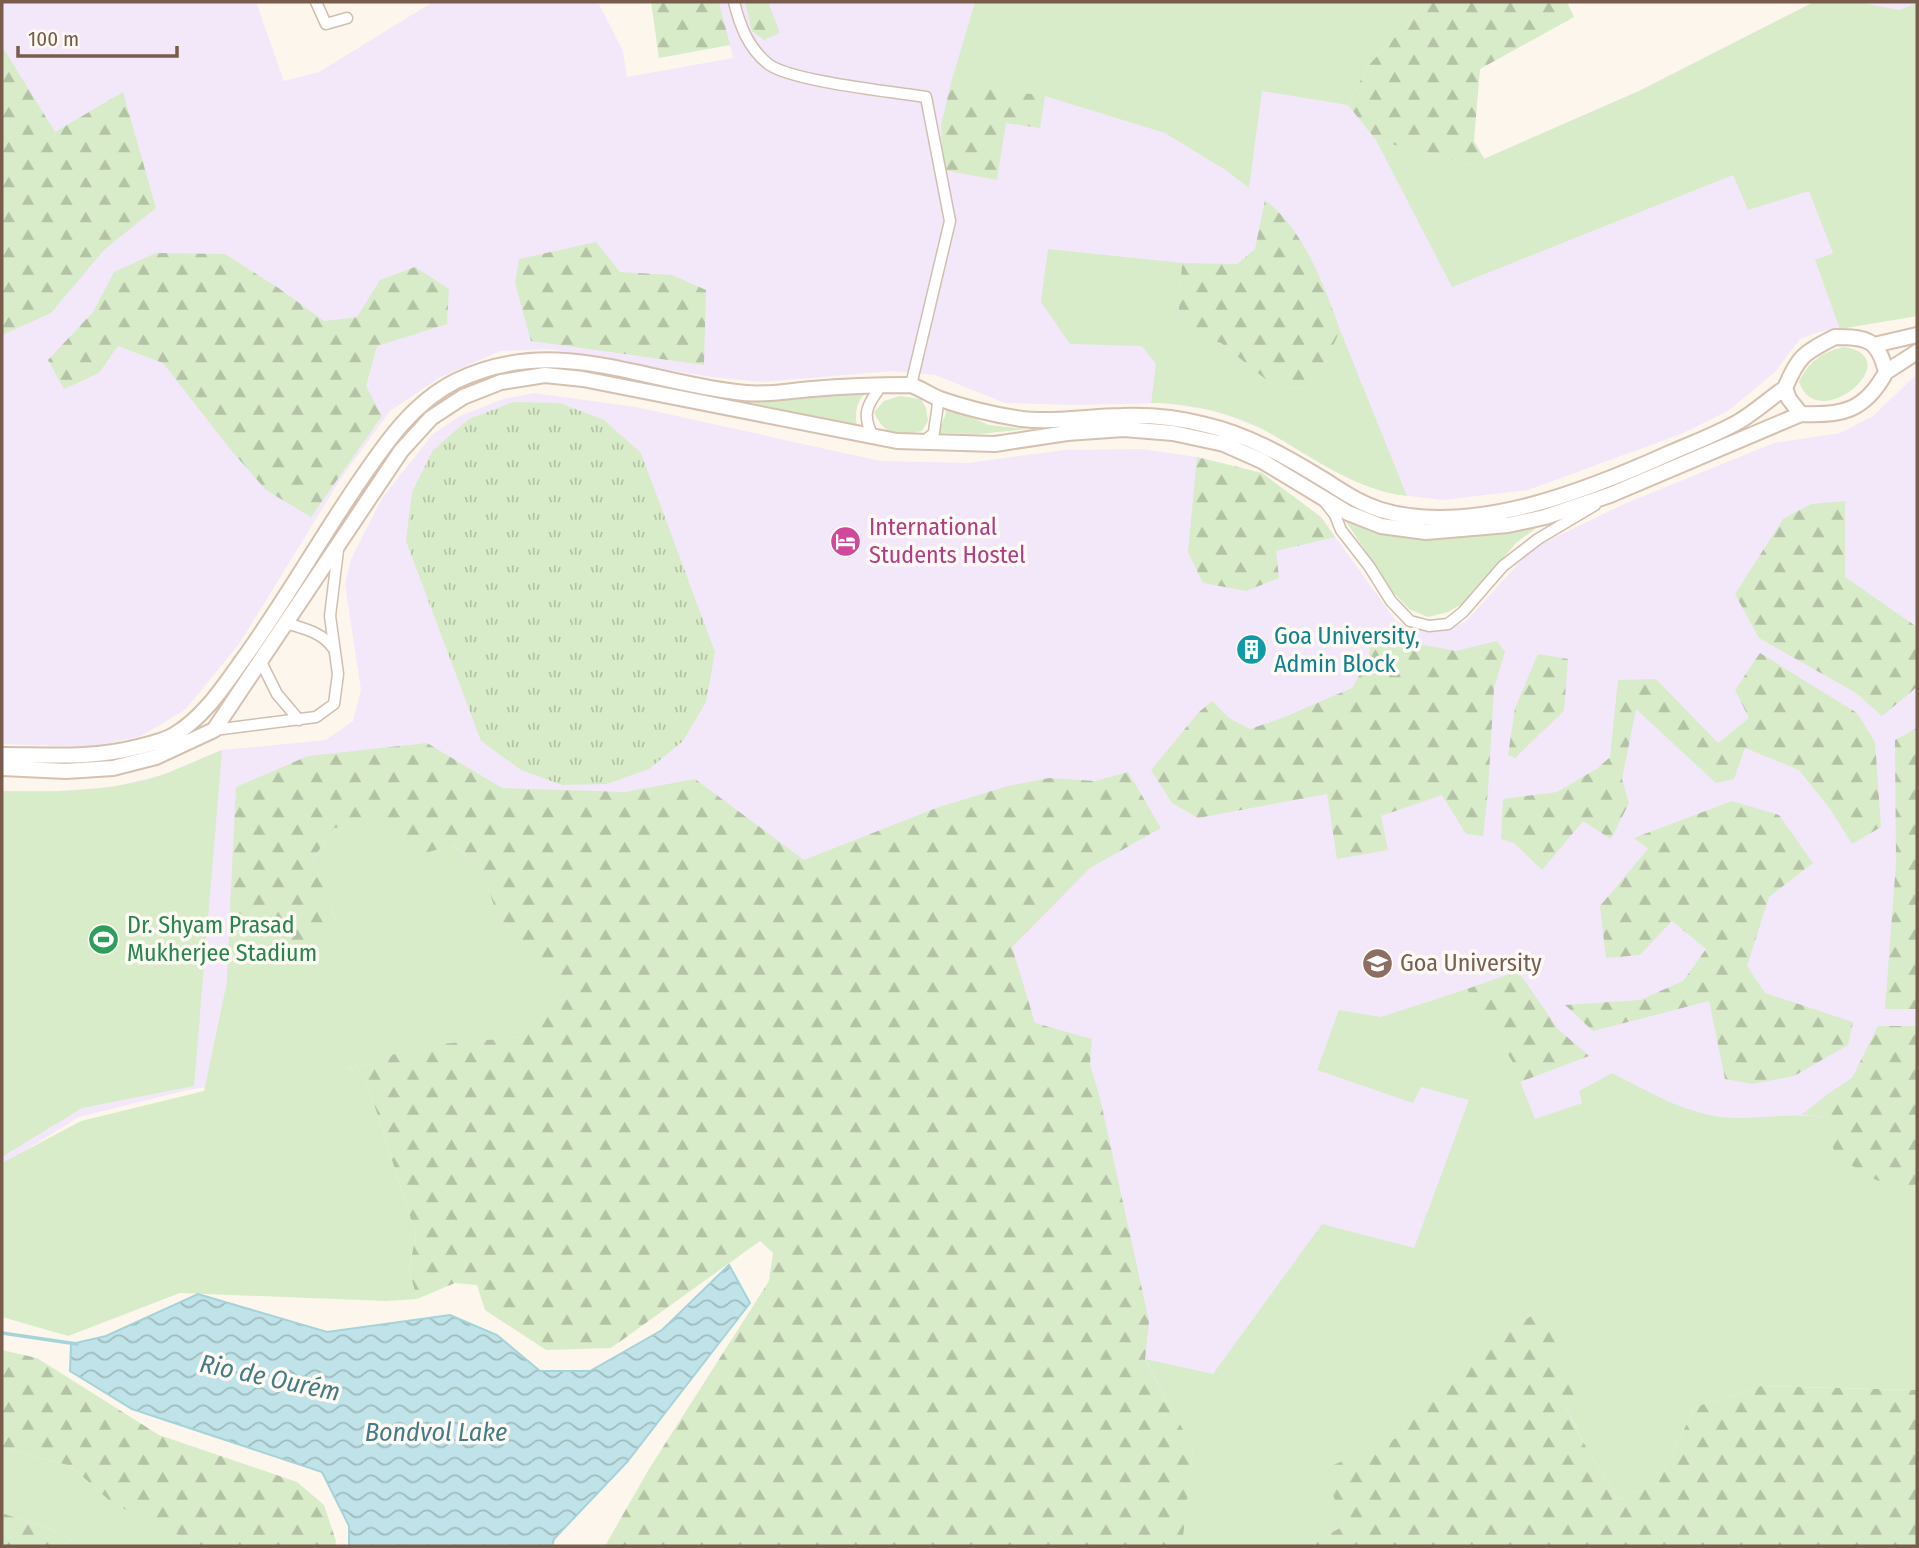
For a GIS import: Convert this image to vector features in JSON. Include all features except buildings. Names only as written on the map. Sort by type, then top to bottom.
[{"type":"main road","points":[[1874,345],[1917,335]]},
{"type":"main road","points":[[6,761],[66,771],[113,768],[156,757],[214,730],[286,623],[387,441],[420,405],[456,382],[497,366],[545,359],[585,362],[737,393],[911,385],[938,398],[986,412],[1024,419],[1124,416],[1175,419],[1228,431],[1268,449],[1324,480],[1349,498],[1382,511],[1422,517],[1465,517],[1505,511],[1612,479],[1739,422],[1784,388],[1795,364],[1807,351],[1835,337],[1863,337],[1882,355],[1886,372]]},
{"type":"main road","points":[[6,761],[110,754],[152,744],[173,735],[198,717],[401,451],[431,418],[463,397],[501,382],[545,375],[583,379],[726,405],[873,437],[922,443],[995,444],[1067,433],[1124,429],[1174,433],[1224,444],[1262,461],[1348,513],[1381,526],[1426,532],[1508,525],[1545,517],[1610,495],[1801,414],[1830,415],[1852,409],[1878,387],[1886,372],[1917,352]]},
{"type":"main road","points":[[877,392],[894,385]]},
{"type":"main road","points":[[1784,388],[1801,414]]},
{"type":"street","points":[[316,2],[326,24],[347,18]]},
{"type":"street","points":[[734,2],[752,49],[769,66],[793,76],[926,97],[950,221],[911,385]]},
{"type":"street","points":[[873,437],[866,422],[865,410],[877,392]]},
{"type":"street","points":[[922,443],[934,433],[938,398]]},
{"type":"street","points":[[1323,498],[1335,515],[1341,530],[1391,601],[1410,621],[1429,626],[1448,624],[1503,566],[1538,539],[1610,495]]},
{"type":"street","points":[[214,730],[316,717],[334,704],[338,674],[330,616],[332,544]]},
{"type":"street","points":[[286,623],[319,634],[328,641],[334,651]]},
{"type":"street","points":[[261,662],[276,694],[299,720]]},
{"type":"shaded area","points":[[2,2],[256,2],[284,81],[319,72],[433,2],[598,2],[623,51],[627,77],[733,58],[719,2],[1267,2],[1376,140],[1470,165],[1639,91],[1814,2],[1917,2],[1917,316],[1819,332],[1800,339],[1775,372],[1728,411],[1681,434],[1528,490],[1443,500],[1393,494],[1349,479],[1263,429],[1215,411],[1164,403],[1005,403],[935,375],[893,371],[762,382],[710,377],[549,349],[500,351],[439,378],[390,411],[340,480],[239,644],[185,710],[141,736],[90,747],[2,744],[2,278],[69,222],[2,45]]},
{"type":"shaded area","name":"Goa University","points":[[1917,374],[1917,1250],[1306,1546],[845,1546],[1039,1294],[370,1063],[188,1090],[79,1117],[2,1165],[2,791],[44,792],[113,787],[162,775],[222,750],[326,740],[353,721],[361,690],[345,584],[351,559],[382,498],[433,434],[460,416],[503,399],[534,393],[636,407],[880,461],[968,463],[1064,450],[1141,449],[1197,457],[1262,473],[1321,517],[1396,621],[1411,629],[1425,631],[1450,628],[1465,622],[1533,548],[1624,504],[1774,443],[1840,433],[1873,416]]},
{"type":"green space","points":[[651,2],[719,2],[730,45],[659,58]]},
{"type":"green space","points":[[745,2],[768,2],[780,33],[764,40],[752,31]]},
{"type":"green space","points":[[975,2],[1427,2],[1368,66],[1348,105],[1262,91],[1249,188],[1227,171],[1165,133],[1045,96],[951,83]]},
{"type":"green space","points":[[1427,2],[1567,2],[1574,17],[1480,69],[1474,141],[1485,160],[1470,165],[1376,140],[1348,105],[1368,66]]},
{"type":"green space","points":[[1814,2],[1857,2],[1899,10],[1917,3],[1917,316],[1840,329],[1815,260],[1833,253],[1809,191],[1748,210],[1733,175],[1452,287],[1376,140],[1470,165],[1639,91]]},
{"type":"green space","points":[[2,46],[55,132],[123,92],[156,208],[104,250],[51,313],[2,335]]},
{"type":"green space","points":[[951,83],[1045,96],[1040,128],[1006,123],[997,180],[943,170],[941,125]]},
{"type":"green space","points":[[1265,200],[1279,212],[1302,242],[1320,277],[1340,330],[1315,388],[1275,387],[1221,343],[1192,335],[1178,322],[1182,263],[1237,264],[1255,249]]},
{"type":"green space","points":[[596,242],[620,272],[672,275],[706,290],[704,365],[531,341],[515,283],[519,259]]},
{"type":"green space","points":[[1048,249],[1182,263],[1178,322],[1192,335],[1221,343],[1275,387],[1315,388],[1340,330],[1407,496],[1388,493],[1351,479],[1266,431],[1239,419],[1195,407],[1151,403],[1156,364],[1142,346],[1070,344],[1041,302]]},
{"type":"green space","points":[[156,253],[225,254],[324,321],[357,317],[380,280],[415,267],[449,289],[447,324],[377,346],[366,386],[382,416],[311,517],[266,490],[230,449],[163,363],[118,346],[99,373],[64,389],[48,360],[93,312],[114,272]]},
{"type":"green space","points":[[1843,347],[1861,353],[1867,364],[1864,377],[1854,388],[1839,397],[1823,401],[1809,397],[1799,382],[1807,369],[1822,355]]},
{"type":"green space","points":[[867,391],[857,408],[857,429],[713,393],[772,401]]},
{"type":"green space","points":[[900,396],[921,399],[928,421],[922,431],[899,434],[887,430],[878,420],[874,412],[884,401]]},
{"type":"green space","points":[[513,402],[560,403],[604,420],[641,453],[715,652],[706,702],[683,741],[649,769],[607,784],[562,785],[521,770],[481,741],[406,541],[412,492],[433,450],[469,419]]},
{"type":"green space","points":[[945,406],[989,425],[1029,429],[979,434],[937,433],[946,414]]},
{"type":"green space","points":[[1197,457],[1262,473],[1321,517],[1335,537],[1276,551],[1279,578],[1246,591],[1203,583],[1188,552]]},
{"type":"green space","points":[[1845,501],[1845,577],[1917,627],[1917,687],[1882,716],[1856,693],[1759,638],[1735,594],[1783,519],[1811,504]]},
{"type":"green space","points":[[1341,514],[1390,533],[1414,537],[1463,537],[1539,526],[1516,543],[1467,601],[1448,612],[1428,617],[1409,609],[1392,591]]},
{"type":"green space","points":[[1386,629],[1419,644],[1456,651],[1497,641],[1505,652],[1494,688],[1483,836],[1466,834],[1442,795],[1381,816],[1388,850],[1337,859],[1327,794],[1198,818],[1172,803],[1151,770],[1198,713],[1212,701],[1229,718],[1250,729],[1282,718],[1352,688],[1368,660],[1373,634]]},
{"type":"green space","points":[[1760,653],[1857,713],[1875,742],[1881,827],[1852,844],[1830,809],[1799,770],[1745,748],[1734,779],[1716,783],[1636,709],[1622,779],[1629,803],[1611,839],[1583,821],[1542,870],[1514,843],[1501,839],[1503,799],[1557,792],[1598,768],[1610,757],[1618,680],[1656,679],[1718,743],[1749,718],[1735,690]]},
{"type":"green space","points":[[1538,654],[1568,659],[1564,711],[1515,758],[1508,755],[1515,708]]},
{"type":"green space","points":[[1917,728],[1917,1009],[1885,1009],[1896,863],[1895,740]]},
{"type":"green space","points":[[427,743],[502,788],[625,792],[695,779],[804,860],[939,807],[1008,786],[1049,778],[1095,781],[1128,772],[1161,828],[1090,868],[1012,947],[1035,1023],[1092,1039],[1090,1064],[1100,1098],[1149,1321],[1145,1360],[1193,1448],[1182,1546],[605,1546],[649,1469],[769,1281],[773,1253],[760,1241],[611,1348],[546,1350],[485,1310],[477,1285],[455,1283],[417,1299],[409,1269],[416,1235],[367,1082],[348,1067],[370,1063],[417,1046],[521,1037],[575,987],[519,955],[500,923],[481,868],[454,845],[425,853],[377,824],[334,828],[313,859],[337,924],[320,942],[288,942],[230,908],[236,787],[308,756]]},
{"type":"green space","name":"Dr. Shyam Prasad Mukherjee Stadium","points":[[222,750],[194,1086],[82,1108],[2,1157],[2,791],[62,791],[123,785],[162,775]]},
{"type":"green space","points":[[1732,801],[1779,815],[1813,863],[1769,897],[1747,966],[1765,993],[1853,1022],[1848,1045],[1794,1076],[1752,1084],[1725,1079],[1709,1001],[1593,1031],[1565,1005],[1640,1000],[1683,981],[1706,949],[1672,921],[1640,955],[1606,958],[1600,906],[1648,849],[1634,838]]},
{"type":"green space","points":[[377,824],[425,853],[453,845],[481,868],[500,923],[575,987],[521,1037],[417,1046],[370,1063],[348,1067],[367,1082],[416,1235],[409,1269],[417,1299],[386,1301],[180,1293],[68,1336],[2,1317],[2,1163],[81,1121],[204,1091],[227,982],[230,908],[288,942],[337,923],[313,860],[334,828]]},
{"type":"green space","points":[[1518,971],[1558,1029],[1589,1056],[1520,1082],[1512,1061],[1467,989]]},
{"type":"green space","points":[[1467,989],[1512,1061],[1535,1119],[1582,1103],[1579,1091],[1612,1073],[1673,1103],[1705,1114],[1739,1118],[1821,1117],[1876,1180],[1917,1190],[1917,1390],[1761,1386],[1695,1407],[1658,1483],[1618,1500],[1566,1407],[1424,1397],[1399,1437],[1325,1469],[1344,1526],[1306,1546],[1182,1546],[1193,1448],[1145,1359],[1213,1374],[1322,1224],[1414,1248],[1469,1100],[1421,1087],[1413,1103],[1317,1070],[1339,1010],[1381,1017]]},
{"type":"green space","points":[[1878,1026],[1917,1026],[1917,1190],[1876,1180],[1836,1156],[1822,1117],[1803,1114],[1852,1078]]},
{"type":"green space","points":[[1544,1309],[1575,1398],[1566,1408],[1618,1500],[1658,1483],[1695,1407],[1761,1386],[1917,1390],[1917,1546],[1306,1546],[1344,1526],[1324,1469],[1399,1437],[1424,1397],[1467,1352]]},
{"type":"green space","points":[[2,1350],[37,1358],[159,1435],[297,1482],[324,1505],[336,1541],[335,1546],[193,1546],[190,1541],[112,1503],[71,1466],[2,1447]]},
{"type":"green space","points":[[2,1447],[71,1466],[113,1503],[190,1541],[193,1546],[82,1546],[52,1530],[2,1513]]},
{"type":"green space","points":[[2,1513],[52,1530],[82,1546],[2,1546]]},
{"type":"water","name":"Bondvol Lake","points":[[729,1265],[750,1303],[627,1462],[554,1539],[552,1546],[349,1546],[349,1526],[322,1472],[132,1409],[70,1371],[71,1344],[106,1336],[198,1294],[327,1332],[450,1315],[497,1335],[540,1371],[590,1371],[662,1330]]},
{"type":"waterway","name":"Rio de Ourém","points":[[2,1333],[77,1344]]},
{"type":"place","name":"International Students Hostel","points":[[846,541]]},
{"type":"place","name":"Goa University, Admin Block","points":[[1251,650]]},
{"type":"place","name":"Dr. Shyam Prasad Mukherjee Stadium","points":[[104,939]]},
{"type":"place","name":"Goa University","points":[[1377,963]]}]
